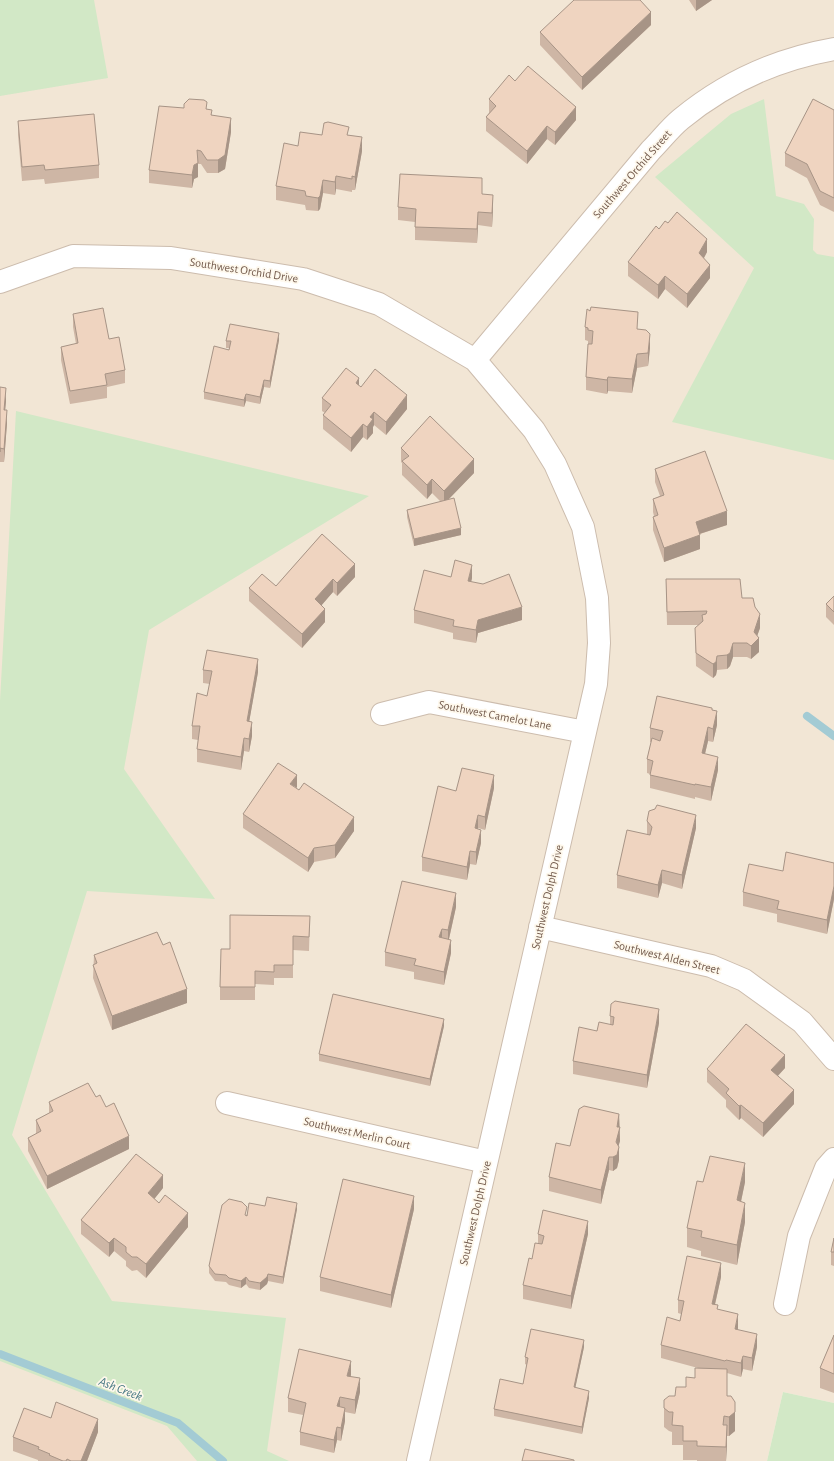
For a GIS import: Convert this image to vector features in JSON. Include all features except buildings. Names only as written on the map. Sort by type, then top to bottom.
[{"type":"street","name":"Southwest Orchid Street","points":[[475,360],[651,150],[680,120],[712,95],[749,75],[776,63],[808,53],[834,49]]},
{"type":"street","name":"Southwest Orchid Drive","points":[[0,282],[73,256],[171,258],[296,278],[379,304],[475,360]]},
{"type":"street","name":"Southwest Dolph Drive","points":[[418,1461],[586,732],[596,684],[599,644],[597,598],[583,527],[555,464],[534,430],[475,360]]},
{"type":"street","name":"Southwest Camelot Lane","points":[[382,714],[429,702],[586,732]]},
{"type":"street","name":"Southwest Alden Street","points":[[540,927],[711,966],[744,980],[802,1022],[834,1059]]},
{"type":"street","name":"Southwest Merlin Court","points":[[227,1104],[486,1162]]},
{"type":"street","points":[[785,1304],[799,1236],[826,1168],[834,1159]]},
{"type":"shaded area","points":[[0,0],[834,0],[834,1403],[783,1392],[767,1461],[0,1461]]},
{"type":"green space","points":[[0,0],[94,0],[108,78],[0,96]]},
{"type":"green space","points":[[764,99],[776,196],[804,204],[814,219],[813,250],[817,254],[834,257],[834,460],[672,422],[754,268],[655,177],[731,114]]},
{"type":"green space","points":[[16,411],[369,496],[149,630],[124,769],[215,899],[87,891],[12,1135],[112,1301],[286,1318],[267,1451],[289,1461],[197,1461],[167,1426],[0,1361],[0,701]]},
{"type":"green space","points":[[783,1392],[834,1403],[834,1461],[767,1461]]},
{"type":"waterway","points":[[807,716],[834,736]]},
{"type":"waterway","name":"Ash Creek","points":[[0,1354],[178,1423],[223,1461]]}]
